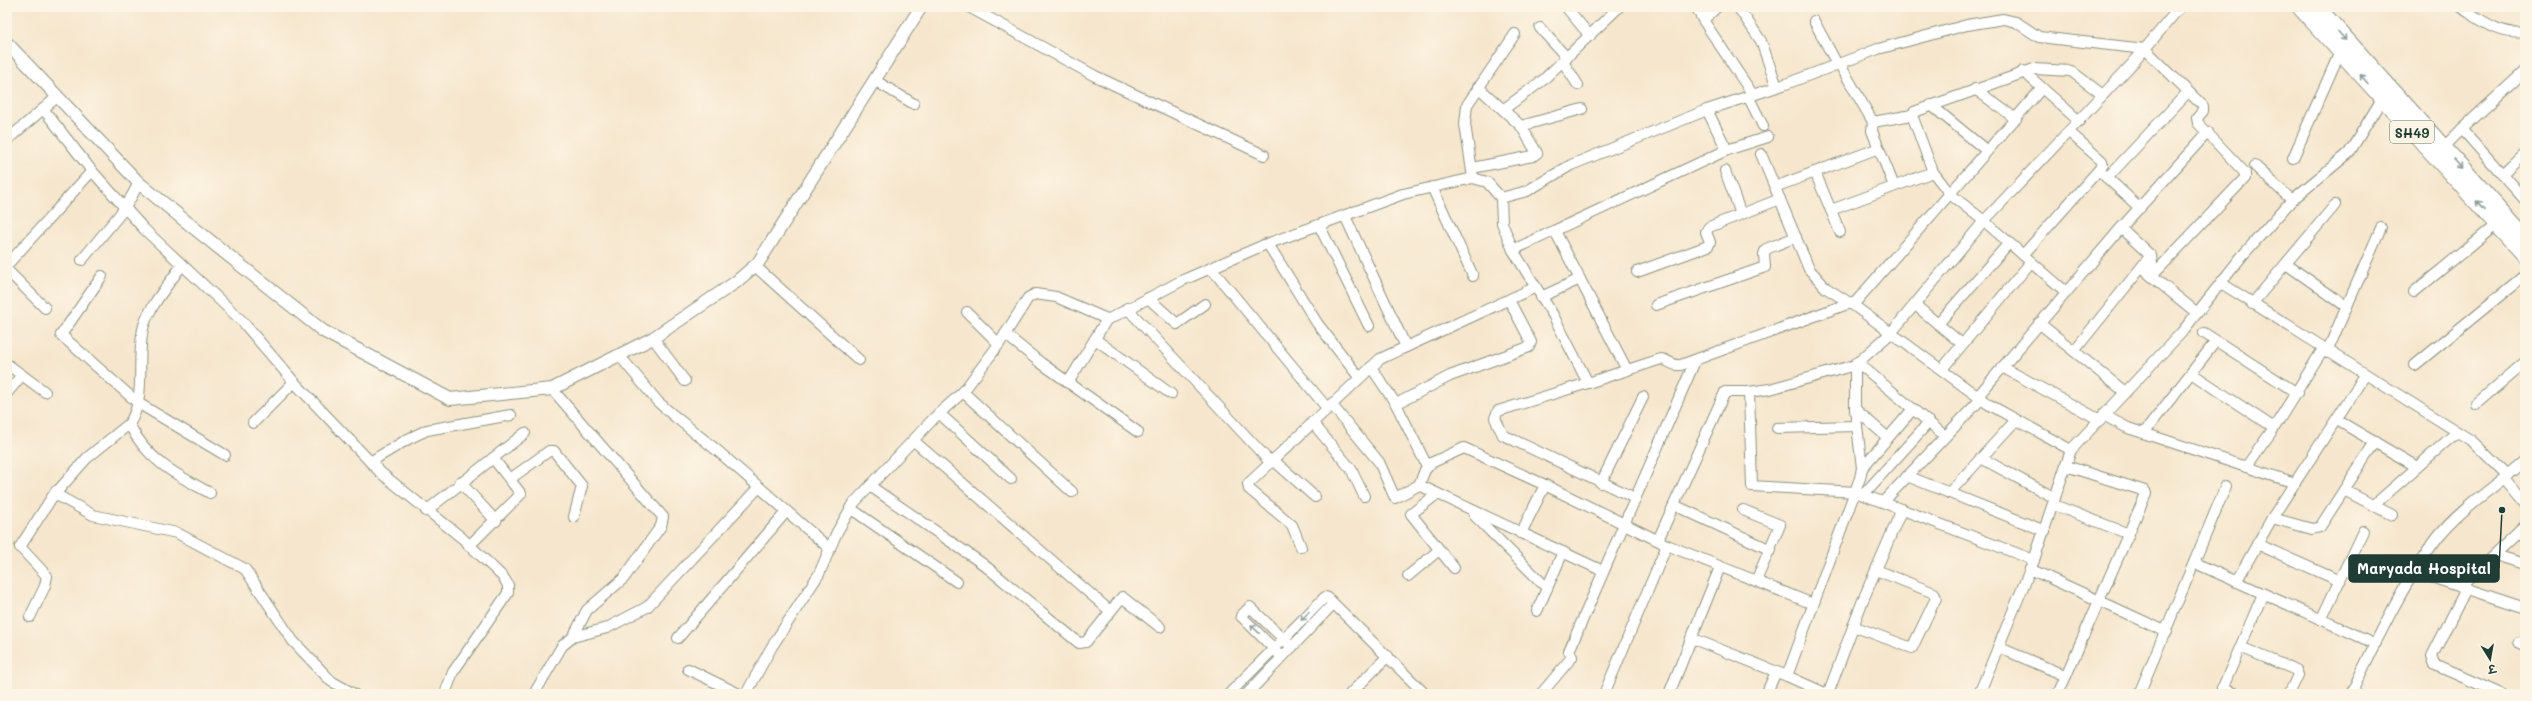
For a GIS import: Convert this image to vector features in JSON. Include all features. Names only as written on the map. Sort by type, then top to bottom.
[{"type":"main road","name":"SH49","points":[[2300,7],[2525,255]]},
{"type":"main road","name":"SH49","points":[[2317,7],[2525,238]]},
{"type":"street","points":[[7,42],[57,98],[139,183],[323,331],[450,398],[552,389],[653,338],[736,282],[755,266],[921,7]]},
{"type":"street","points":[[969,7],[1095,76],[1264,155]]},
{"type":"street","points":[[1566,7],[1590,36]]},
{"type":"street","points":[[1504,109],[1565,60],[1620,7]]},
{"type":"street","points":[[1696,7],[1750,96],[1764,126]]},
{"type":"street","points":[[1703,20],[1718,7]]},
{"type":"street","points":[[1738,7],[1761,40],[1777,87]]},
{"type":"street","points":[[1604,694],[1662,543],[1674,505],[1725,392],[1749,392],[1792,384],[1856,363],[1891,332],[1984,221],[2103,95],[2145,49],[2180,7]]},
{"type":"street","points":[[2460,7],[2496,29],[2511,33],[2525,32]]},
{"type":"street","points":[[1501,198],[1527,191],[1589,157],[1707,110],[1777,87],[1878,48],[1967,25],[2003,19],[2016,22],[2039,37],[2145,49],[2202,106],[2203,111],[2197,120],[2245,173],[2245,178],[2152,276]]},
{"type":"street","points":[[1814,22],[1873,122],[1872,131],[1894,186]]},
{"type":"street","points":[[1540,28],[1565,60],[1578,85]]},
{"type":"street","points":[[1472,173],[1466,114],[1467,104],[1515,34]]},
{"type":"street","points":[[2293,158],[2340,52]]},
{"type":"street","points":[[1873,122],[1912,115],[1931,105],[2023,71],[2034,69],[2071,71],[2103,95]]},
{"type":"street","points":[[2023,71],[2079,121]]},
{"type":"street","points":[[2444,147],[2525,71]]},
{"type":"street","points":[[874,80],[914,104]]},
{"type":"street","points":[[1068,383],[1107,319],[1127,308],[1211,268],[1268,244],[1403,194],[1432,187],[1472,173],[1536,155],[1537,150],[1521,126],[1478,86]]},
{"type":"street","points":[[1635,498],[1601,483],[1504,435],[1495,418],[1498,411],[1661,359],[1678,366],[1851,304],[1950,194],[2042,88]]},
{"type":"street","points":[[1975,89],[2016,119]]},
{"type":"street","points":[[2107,178],[2188,92]]},
{"type":"street","points":[[7,140],[57,98]]},
{"type":"street","points":[[1979,694],[2045,531],[2071,450],[2182,332],[2221,283],[2292,200],[2349,153],[2382,99]]},
{"type":"street","points":[[1931,105],[1987,151]]},
{"type":"street","points":[[1521,126],[1582,109]]},
{"type":"street","points":[[44,110],[92,171],[124,208],[242,321],[294,382],[370,462],[396,487],[469,546],[503,577],[508,585],[508,593],[453,672],[444,694]]},
{"type":"street","points":[[1707,110],[1727,150]]},
{"type":"street","points":[[1912,115],[1933,172],[1950,194],[1984,221],[2066,292]]},
{"type":"street","points":[[2462,129],[2525,200]]},
{"type":"street","points":[[2023,254],[2103,165],[2102,161],[2069,132]]},
{"type":"street","points":[[1883,502],[1945,436],[2039,323],[2121,228],[2208,132]]},
{"type":"street","points":[[1513,250],[1727,150],[1768,137]]},
{"type":"street","points":[[1775,187],[1879,148]]},
{"type":"street","points":[[2502,174],[2525,152]]},
{"type":"street","points":[[1761,154],[1814,277],[1826,288],[1891,332],[1979,397],[2016,420],[2071,450]]},
{"type":"street","points":[[2255,166],[2292,200]]},
{"type":"street","points":[[2098,170],[2140,208]]},
{"type":"street","points":[[7,265],[92,171]]},
{"type":"street","points":[[1725,172],[1741,214]]},
{"type":"street","points":[[1815,172],[1840,232]]},
{"type":"street","points":[[1831,210],[1933,172]]},
{"type":"street","points":[[1472,173],[1487,182],[1501,198],[1502,223],[1513,250],[1575,355],[1588,383]]},
{"type":"street","points":[[82,260],[124,208],[139,183]]},
{"type":"street","points":[[1432,187],[1473,276]]},
{"type":"street","points":[[1637,272],[1708,246],[1710,242],[1707,229],[1780,199]]},
{"type":"street","points":[[2252,304],[2335,205]]},
{"type":"street","points":[[1345,216],[1406,347]]},
{"type":"street","points":[[2414,292],[2497,224]]},
{"type":"street","points":[[1319,225],[1369,326]]},
{"type":"street","points":[[2121,228],[2151,256],[2152,263],[2147,271],[2197,313]]},
{"type":"street","points":[[2246,467],[2274,428],[2325,350],[2347,307],[2381,228]]},
{"type":"street","points":[[1555,231],[1627,370]]},
{"type":"street","points":[[1656,305],[1765,267],[1764,254],[1766,249],[1796,237]]},
{"type":"street","points":[[1938,324],[2009,243]]},
{"type":"street","points":[[1268,244],[1317,323],[1359,377]]},
{"type":"street","points":[[2074,351],[2151,256]]},
{"type":"street","points":[[1942,369],[2031,262]]},
{"type":"street","points":[[2286,264],[2347,307]]},
{"type":"street","points":[[30,617],[45,586],[46,576],[20,547],[56,491],[87,458],[129,424],[138,403],[144,325],[150,312],[182,265]]},
{"type":"street","points":[[755,266],[859,360]]},
{"type":"street","points":[[1211,268],[1378,462],[1395,498],[1419,485],[1427,466],[1464,448],[1545,485],[1662,543],[1813,604]]},
{"type":"street","points":[[7,270],[45,308]]},
{"type":"street","points":[[2415,365],[2525,275]]},
{"type":"street","points":[[102,276],[61,335],[138,403],[225,455]]},
{"type":"street","points":[[1542,297],[1580,278]]},
{"type":"street","points":[[2221,283],[2477,445],[2506,478],[2525,503]]},
{"type":"street","points":[[1301,547],[1292,525],[1248,489],[1248,484],[1271,460],[1380,359],[1536,287]]},
{"type":"street","points":[[746,694],[771,648],[819,574],[850,508],[939,413],[963,392],[999,344],[1028,298],[1035,294],[1056,297],[1107,319]]},
{"type":"street","points":[[1148,298],[1176,324],[1205,304]]},
{"type":"street","points":[[1396,404],[1450,376],[1529,347],[1532,342],[1509,300]]},
{"type":"street","points":[[1914,304],[1962,344]]},
{"type":"street","points":[[1127,308],[1271,460],[1315,498]]},
{"type":"street","points":[[967,312],[999,344]]},
{"type":"street","points":[[2039,323],[2125,392]]},
{"type":"street","points":[[2204,333],[2297,393]]},
{"type":"street","points":[[1005,334],[1068,383],[1138,432]]},
{"type":"street","points":[[653,338],[686,381]]},
{"type":"street","points":[[1095,339],[1171,394]]},
{"type":"street","points":[[2144,433],[2216,341]]},
{"type":"street","points":[[619,355],[658,402],[830,549]]},
{"type":"street","points":[[1541,694],[1572,657],[1569,651],[1695,360]]},
{"type":"street","points":[[2476,404],[2525,362]]},
{"type":"street","points":[[1786,676],[1813,604],[1860,493],[1862,468],[1855,408],[1856,363]]},
{"type":"street","points":[[1856,363],[1945,436]]},
{"type":"street","points":[[7,364],[45,392]]},
{"type":"street","points":[[1371,367],[1396,404],[1427,466]]},
{"type":"street","points":[[2002,367],[2101,417],[2123,426],[2295,483]]},
{"type":"street","points":[[2191,373],[2274,428]]},
{"type":"street","points":[[7,393],[22,375]]},
{"type":"street","points":[[2236,582],[2272,518],[2365,375]]},
{"type":"street","points":[[253,423],[294,382]]},
{"type":"street","points":[[552,389],[663,517],[661,526],[624,578],[587,610],[573,638]]},
{"type":"street","points":[[963,392],[1072,492]]},
{"type":"street","points":[[1749,392],[1752,486],[1860,493],[2032,565],[2098,600],[2167,632]]},
{"type":"street","points":[[1601,483],[1643,397]]},
{"type":"street","points":[[1855,408],[1888,438]]},
{"type":"street","points":[[1862,468],[1913,409]]},
{"type":"street","points":[[939,413],[1011,479]]},
{"type":"street","points":[[370,462],[408,439],[427,430],[511,415]]},
{"type":"street","points":[[1949,493],[2016,420]]},
{"type":"street","points":[[2336,420],[2417,467]]},
{"type":"street","points":[[1312,422],[1351,469],[1364,496]]},
{"type":"street","points":[[1860,493],[1929,422]]},
{"type":"street","points":[[129,424],[145,450],[159,463],[210,493]]},
{"type":"street","points":[[1777,428],[1857,426]]},
{"type":"street","points":[[2374,505],[2457,432]]},
{"type":"street","points":[[426,511],[460,482],[494,458],[525,433]]},
{"type":"street","points":[[914,441],[1109,610]]},
{"type":"street","points":[[2272,518],[2316,529],[2344,490],[2375,442]]},
{"type":"street","points":[[510,479],[549,451],[554,451],[582,486],[574,517]]},
{"type":"street","points":[[469,546],[520,497],[520,491],[494,458]]},
{"type":"street","points":[[1981,458],[2054,502],[2129,534]]},
{"type":"street","points":[[2351,694],[2398,601],[2439,537],[2477,500],[2506,478],[2525,460]]},
{"type":"street","points":[[2058,694],[2098,600],[2146,496],[2145,491],[2066,466]]},
{"type":"street","points":[[1907,476],[2045,531]]},
{"type":"street","points":[[460,482],[496,521]]},
{"type":"street","points":[[1419,485],[1603,571]]},
{"type":"street","points":[[1521,533],[1545,485]]},
{"type":"street","points":[[870,486],[983,564],[1079,643],[1086,642],[1109,610],[1122,597],[1160,626]]},
{"type":"street","points":[[2139,694],[2167,632],[2226,486]]},
{"type":"street","points":[[534,694],[562,646],[573,638],[607,628],[648,608],[759,487]]},
{"type":"street","points":[[2344,490],[2392,515]]},
{"type":"street","points":[[56,491],[57,497],[93,516],[177,533],[244,569],[293,641],[331,681],[354,694]]},
{"type":"street","points":[[1437,494],[1411,514],[1454,568]]},
{"type":"street","points":[[1674,505],[1771,550]]},
{"type":"street","points":[[850,508],[957,582]]},
{"type":"street","points":[[1470,510],[1547,588]]},
{"type":"street","points":[[1743,510],[1780,525],[1771,550],[1756,581]]},
{"type":"street","points":[[1691,638],[1827,694],[1853,626],[1902,510]]},
{"type":"street","points":[[678,638],[786,512]]},
{"type":"street","points":[[2501,694],[2435,664],[2432,661],[2432,656],[2463,588],[2525,526]]},
{"type":"street","points":[[2321,620],[2363,532]]},
{"type":"street","points":[[2258,544],[2340,580]]},
{"type":"street","points":[[1408,576],[1439,550]]},
{"type":"street","points":[[1538,611],[1563,552]]},
{"type":"street","points":[[2495,555],[2525,564]]},
{"type":"street","points":[[2195,563],[2376,644]]},
{"type":"street","points":[[1669,694],[1720,567]]},
{"type":"street","points":[[1853,626],[1912,648],[1936,598],[1934,593],[1876,570]]},
{"type":"street","points":[[2416,572],[2525,608]]},
{"type":"street","points":[[2236,694],[2221,691],[2263,594]]},
{"type":"street","points":[[1229,694],[1322,598],[1328,598],[1425,694]]},
{"type":"street","points":[[1247,694],[1333,604]]},
{"type":"street","points":[[1282,657],[1241,616],[1250,607],[1292,647]]},
{"type":"street","points":[[1998,647],[2066,676]]},
{"type":"street","points":[[2240,647],[2296,670],[2298,676],[2289,694]]},
{"type":"street","points":[[1350,694],[1388,656]]},
{"type":"street","points":[[688,668],[739,694]]},
{"type":"street","points":[[1766,694],[1776,672]]},
{"type":"place","name":"Maryada Hospital","points":[[2502,510]]}]
